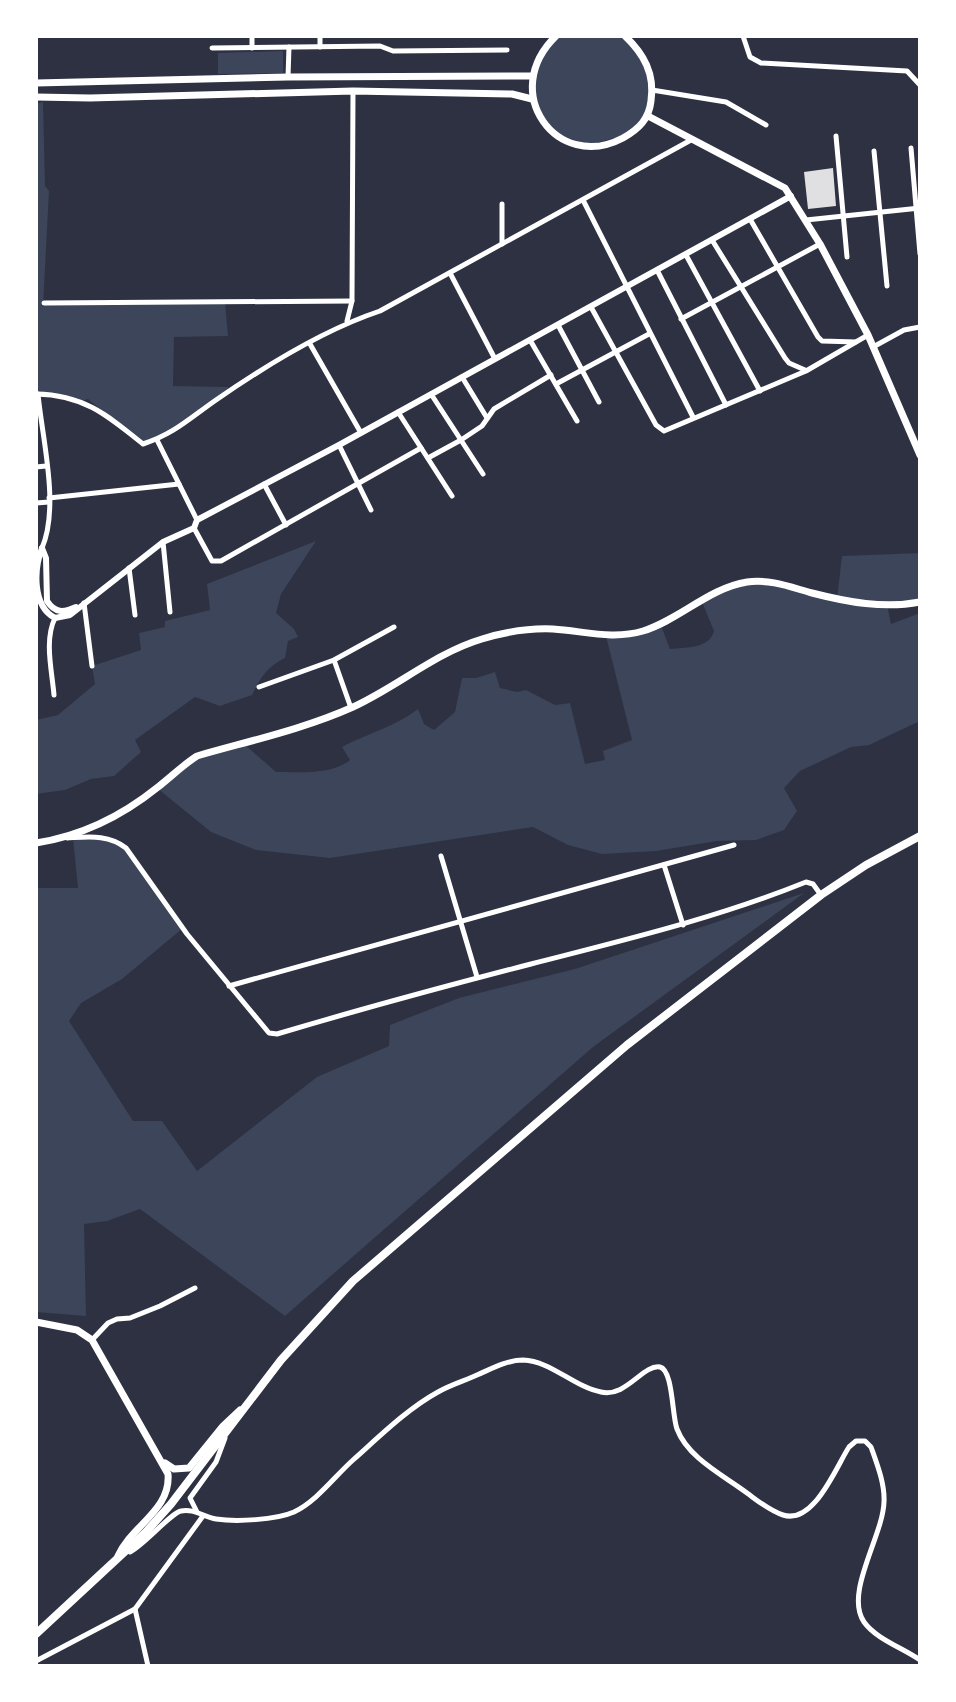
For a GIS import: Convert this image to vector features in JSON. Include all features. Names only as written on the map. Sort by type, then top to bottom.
[{"type":"highway","points":[[36,1634],[171,1504],[281,1360],[353,1281],[627,1045],[821,895],[866,865],[920,836]]},
{"type":"main road","points":[[556,36],[547,45],[532,76],[532,99],[547,125],[562,138],[598,146],[618,140],[644,123],[648,116],[652,75],[637,47],[625,36]]},
{"type":"main road","points":[[36,83],[288,77],[532,76]]},
{"type":"main road","points":[[36,97],[353,91],[512,94],[532,99]]},
{"type":"main road","points":[[648,116],[785,188],[820,244],[868,335],[920,455]]},
{"type":"main road","points":[[36,843],[84,832],[113,817],[197,756],[351,708],[406,680],[440,657],[479,640],[527,630],[550,629],[606,636],[640,632],[718,592],[744,583],[776,583],[858,603],[889,605],[920,602]]},
{"type":"main road","points":[[36,1322],[77,1330],[92,1340],[163,1462],[169,1484],[164,1500],[124,1544],[117,1558]]},
{"type":"main road","points":[[163,1462],[174,1469],[189,1468],[223,1426],[250,1400]]},
{"type":"street","points":[[252,36],[252,48]]},
{"type":"street","points":[[320,36],[320,47]]},
{"type":"street","points":[[743,36],[750,57],[761,63],[907,71],[920,85]]},
{"type":"street","points":[[212,48],[380,46],[393,51],[507,50]]},
{"type":"street","points":[[288,77],[289,47]]},
{"type":"street","points":[[652,90],[726,102],[766,125]]},
{"type":"street","points":[[346,322],[352,301],[353,91]]},
{"type":"street","points":[[836,136],[847,257]]},
{"type":"street","points":[[694,138],[380,311],[346,322],[245,382],[157,440],[143,444],[108,416],[82,401],[37,394],[49,500],[46,537],[39,548],[38,558],[37,592],[44,611],[55,618],[70,615],[163,542],[194,528],[197,520],[791,196]]},
{"type":"street","points":[[911,148],[920,254]]},
{"type":"street","points":[[874,151],[887,286]]},
{"type":"street","points":[[583,200],[693,417]]},
{"type":"street","points":[[502,204],[502,244]]},
{"type":"street","points":[[806,220],[918,209]]},
{"type":"street","points":[[750,219],[818,337],[822,341],[857,342]]},
{"type":"street","points":[[712,240],[785,358],[806,371]]},
{"type":"street","points":[[681,319],[820,244]]},
{"type":"street","points":[[686,255],[760,391]]},
{"type":"street","points":[[657,270],[726,405]]},
{"type":"street","points":[[450,273],[495,359]]},
{"type":"street","points":[[44,303],[352,301]]},
{"type":"street","points":[[591,307],[660,429],[664,431],[806,371],[868,335]]},
{"type":"street","points":[[558,325],[599,402]]},
{"type":"street","points":[[873,347],[904,330],[920,327]]},
{"type":"street","points":[[556,384],[649,334]]},
{"type":"street","points":[[530,340],[577,421]]},
{"type":"street","points":[[310,344],[361,433]]},
{"type":"street","points":[[428,458],[482,426],[494,409],[551,375]]},
{"type":"street","points":[[462,377],[487,418]]},
{"type":"street","points":[[431,394],[483,474]]},
{"type":"street","points":[[398,412],[452,496]]},
{"type":"street","points":[[157,440],[197,520]]},
{"type":"street","points":[[339,445],[371,510]]},
{"type":"street","points":[[194,528],[212,561],[221,561],[421,448]]},
{"type":"street","points":[[36,467],[46,466]]},
{"type":"street","points":[[36,503],[179,484]]},
{"type":"street","points":[[263,484],[286,525]]},
{"type":"street","points":[[163,542],[170,612]]},
{"type":"street","points":[[39,548],[46,558],[46,592],[50,605],[63,612],[82,604]]},
{"type":"street","points":[[129,568],[135,615]]},
{"type":"street","points":[[82,604],[92,666]]},
{"type":"street","points":[[54,695],[50,646],[55,618]]},
{"type":"street","points":[[259,687],[334,660],[394,627]]},
{"type":"street","points":[[334,660],[351,708]]},
{"type":"street","points":[[66,838],[114,839],[126,848],[187,934],[229,986],[269,1033],[277,1034],[477,977],[683,925],[754,903],[806,882],[813,884],[821,895]]},
{"type":"street","points":[[229,986],[734,845]]},
{"type":"street","points":[[441,856],[477,977]]},
{"type":"street","points":[[664,865],[683,925]]},
{"type":"street","points":[[92,1340],[117,1319],[130,1318],[195,1288]]},
{"type":"street","points":[[117,1558],[150,1538],[176,1513],[184,1510],[245,1520],[291,1514],[314,1498],[414,1408],[438,1392],[506,1363],[527,1361],[543,1365],[602,1393],[613,1393],[659,1367],[670,1376],[672,1416],[683,1443],[772,1511],[786,1517],[795,1517],[811,1509],[837,1465],[856,1441],[865,1441],[871,1447],[884,1501],[876,1539],[862,1579],[858,1611],[865,1624],[920,1660]]},
{"type":"street","points":[[36,1661],[135,1609],[195,1531],[200,1514],[190,1498],[216,1462],[229,1429]]},
{"type":"street","points":[[135,1609],[148,1666]]},
{"type":"shaded area","points":[[556,36],[625,36],[652,75],[651,106],[630,134],[588,145],[555,133],[530,98],[532,76]]},
{"type":"shaded area","points":[[283,51],[283,73],[218,74],[218,53]]},
{"type":"shaded area","points":[[43,102],[45,186],[49,191],[43,307],[44,303],[225,302],[228,336],[174,337],[173,386],[228,387],[229,392],[187,423],[143,444],[88,399],[82,401],[36,395],[36,104]]},
{"type":"shaded area","points":[[316,541],[281,594],[276,613],[294,629],[298,637],[288,641],[285,658],[265,673],[252,695],[220,706],[195,697],[135,740],[141,752],[114,776],[91,779],[65,790],[36,794],[36,720],[58,715],[95,684],[92,666],[141,650],[139,633],[165,627],[165,621],[210,610],[207,584]]},
{"type":"shaded area","points":[[920,553],[920,602],[887,605],[891,624],[920,613],[920,721],[869,745],[851,747],[800,771],[784,788],[797,811],[784,830],[756,840],[717,841],[656,851],[602,854],[568,845],[533,827],[330,858],[256,850],[211,832],[157,788],[197,756],[243,743],[276,772],[315,772],[343,765],[350,760],[342,747],[400,721],[418,709],[424,724],[434,730],[455,712],[462,678],[476,678],[495,672],[500,688],[517,692],[526,690],[555,705],[570,703],[585,764],[605,760],[603,751],[632,740],[606,636],[634,633],[660,623],[670,649],[696,646],[707,641],[714,631],[702,602],[727,589],[752,582],[837,598],[842,556]]},
{"type":"shaded area","points":[[73,838],[107,839],[124,847],[183,928],[122,979],[81,1003],[69,1021],[133,1121],[162,1121],[197,1171],[317,1077],[389,1046],[390,1025],[459,998],[575,969],[804,893],[593,1047],[285,1316],[140,1209],[107,1221],[84,1224],[86,1316],[36,1312],[36,890],[78,888]]},
{"type":"building","points":[[833,168],[836,206],[808,209],[804,172]]}]
